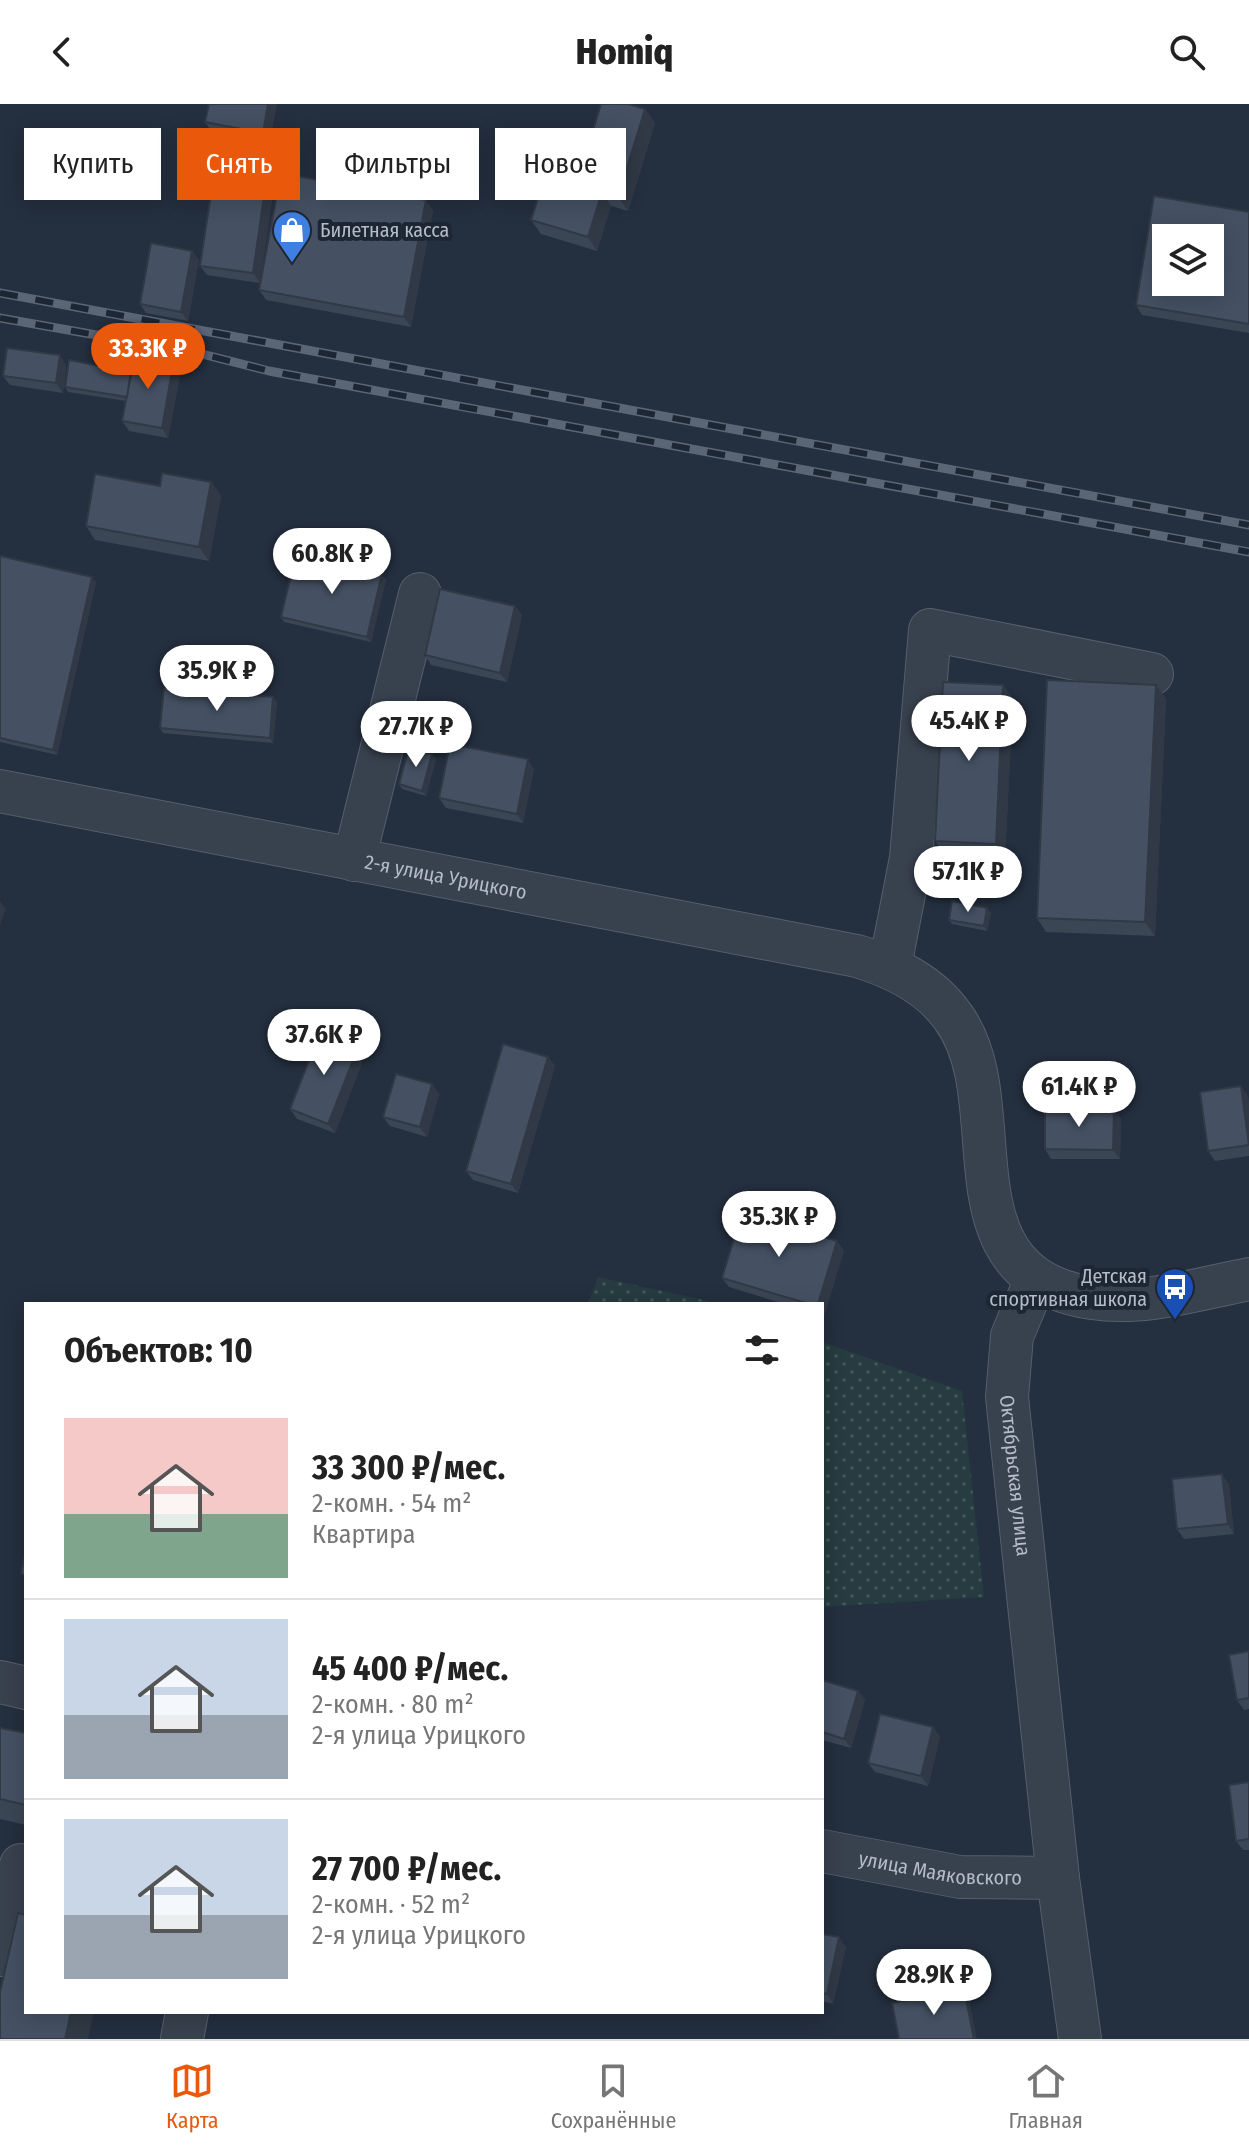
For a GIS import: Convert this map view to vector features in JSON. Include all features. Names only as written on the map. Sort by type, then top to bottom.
[{"type":"street","points":[[354,860],[420,594]]},
{"type":"street","points":[[1152,674],[930,630],[911,858],[890,966],[919,984],[945,1006],[969,1047],[977,1084],[991,1206],[1002,1236],[1016,1260],[1036,1279],[1064,1292],[1094,1299],[1129,1300],[1249,1279]]},
{"type":"street","name":"2-я улица Урицкого","points":[[0,791],[842,953],[890,966]]},
{"type":"street","name":"Октябрьская улица","points":[[1036,1279],[1012,1336],[1007,1397],[1058,1878],[1080,2039]]},
{"type":"street","points":[[0,1682],[24,1688]]},
{"type":"street","name":"улица Маяковского","points":[[824,1851],[960,1877],[1058,1878]]},
{"type":"street","points":[[0,1955],[16,1864]]},
{"type":"street","points":[[182,2039],[187,2014]]},
{"type":"green space","points":[[598,1277],[711,1302],[589,1302]]},
{"type":"green space","points":[[824,1343],[962,1391],[984,1597],[824,1607]]},
{"type":"building","points":[[209,104],[268,104],[264,128],[237,128],[205,122]]},
{"type":"building","points":[[601,104],[628,104],[645,109],[626,171],[626,128],[594,128]]},
{"type":"building","points":[[300,177],[316,180],[316,200],[426,200],[404,317],[259,290],[276,200],[300,200]]},
{"type":"building","points":[[1154,196],[1249,212],[1249,324],[1136,305]]},
{"type":"building","points":[[210,200],[263,200],[253,273],[200,266]]},
{"type":"building","points":[[537,200],[600,200],[588,237],[531,220]]},
{"type":"building","points":[[151,243],[192,251],[181,312],[140,304]]},
{"type":"building","points":[[7,348],[60,355],[56,383],[3,376]]},
{"type":"building","points":[[135,353],[174,360],[162,428],[122,421]]},
{"type":"building","points":[[69,360],[131,372],[127,397],[65,387]]},
{"type":"building","points":[[162,473],[211,482],[199,547],[86,526],[95,474],[160,486]]},
{"type":"building","points":[[296,554],[382,574],[367,637],[281,617]]},
{"type":"building","points":[[0,556],[92,577],[53,750],[0,738]]},
{"type":"building","points":[[440,589],[515,606],[500,673],[425,655]]},
{"type":"building","points":[[1047,680],[1156,685],[1145,922],[1037,918]]},
{"type":"building","points":[[943,682],[1003,685],[996,844],[935,841]]},
{"type":"building","points":[[164,687],[273,697],[270,738],[160,728]]},
{"type":"building","points":[[450,744],[528,759],[517,814],[439,798]]},
{"type":"building","points":[[409,748],[432,754],[422,791],[399,784]]},
{"type":"building","points":[[952,901],[987,908],[984,926],[949,920]]},
{"type":"building","points":[[321,1030],[359,1045],[328,1124],[290,1109]]},
{"type":"building","points":[[503,1044],[548,1057],[511,1184],[466,1171]]},
{"type":"building","points":[[396,1074],[432,1084],[420,1127],[383,1117]]},
{"type":"building","points":[[1241,1086],[1249,1145],[1208,1151],[1200,1092]]},
{"type":"building","points":[[1045,1109],[1114,1109],[1113,1150],[1045,1149]]},
{"type":"building","points":[[742,1212],[837,1241],[819,1302],[802,1302],[722,1278]]},
{"type":"building","points":[[1222,1474],[1228,1524],[1177,1529],[1172,1479]]},
{"type":"building","points":[[1249,1651],[1249,1698],[1237,1700],[1229,1655]]},
{"type":"building","points":[[824,1681],[858,1691],[844,1739],[824,1733]]},
{"type":"building","points":[[880,1714],[933,1727],[921,1776],[868,1763]]},
{"type":"building","points":[[0,1728],[24,1733],[24,1805],[0,1799]]},
{"type":"building","points":[[1249,1782],[1249,1839],[1236,1841],[1229,1785]]},
{"type":"building","points":[[18,1913],[24,1914],[24,2014],[71,2014],[65,2039],[0,2039],[0,1992]]},
{"type":"building","points":[[824,1934],[839,1937],[827,1994],[824,1993]]},
{"type":"building","points":[[964,1989],[974,2039],[899,2039],[892,2003]]},
{"type":"railway","points":[[0,293],[1249,525]]},
{"type":"railway","points":[[0,318],[198,353],[269,371],[1249,552]]},
{"type":"place","name":"Билетная касса","points":[[292,264]]},
{"type":"place","name":"Детская спортивная школа","points":[[1175,1321]]}]
